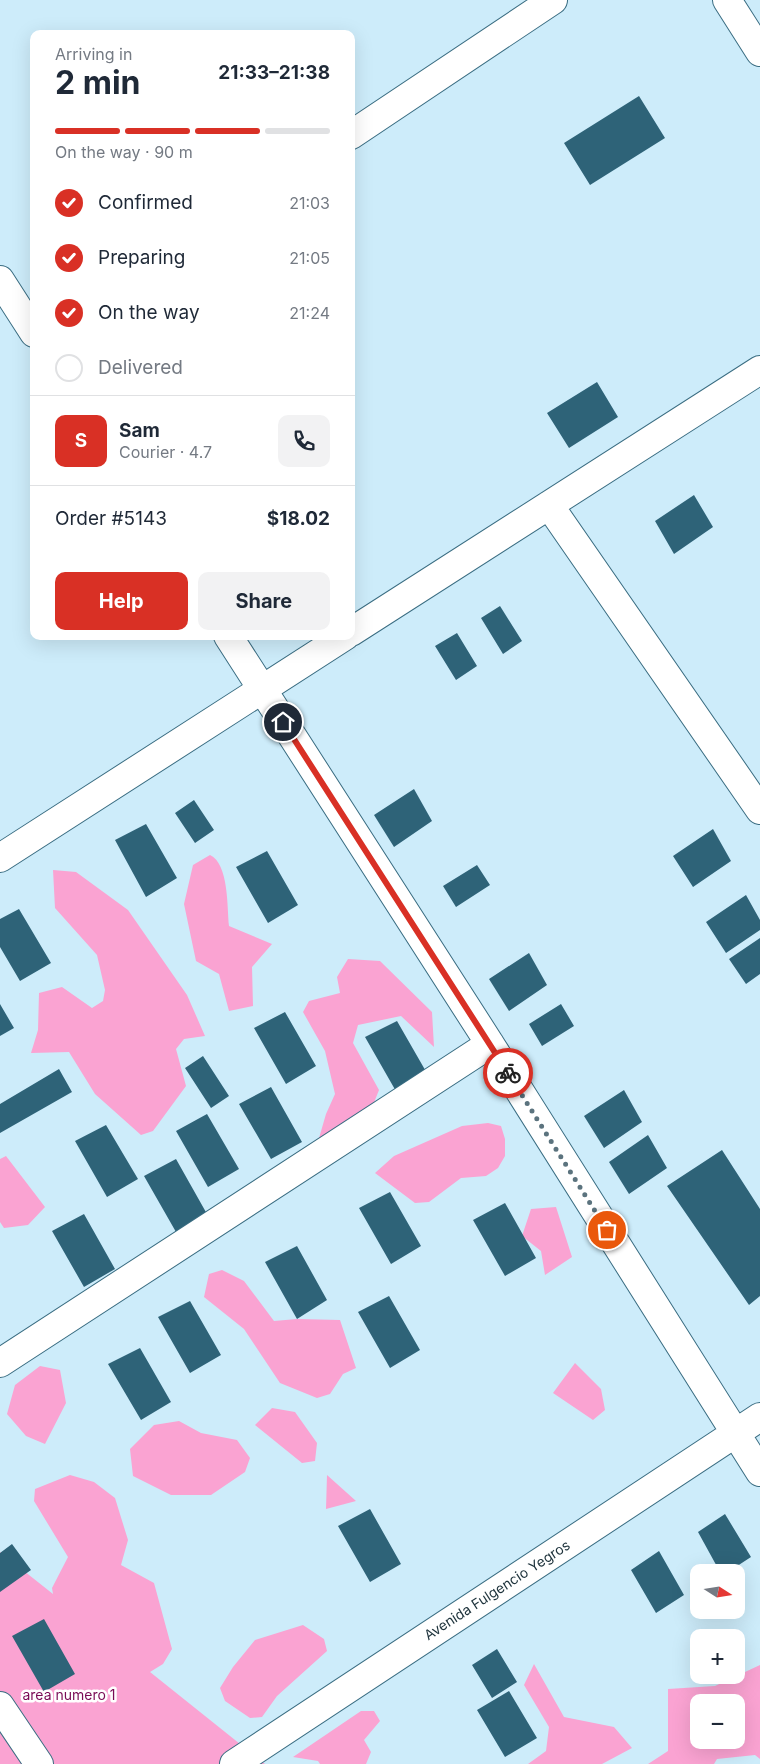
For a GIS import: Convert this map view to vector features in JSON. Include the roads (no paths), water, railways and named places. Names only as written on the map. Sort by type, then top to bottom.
[{"type":"street","points":[[355,132],[553,0]]},
{"type":"street","points":[[727,0],[760,52]]},
{"type":"street","points":[[0,280],[30,327]]},
{"type":"street","points":[[355,629],[760,370]]},
{"type":"street","points":[[549,505],[760,810]]},
{"type":"street","points":[[231,640],[490,1044],[760,1472]]},
{"type":"street","points":[[0,858],[339,640]]},
{"type":"street","points":[[0,1363],[490,1044]]},
{"type":"street","name":"Avenida Fulgencio Yegros","points":[[234,1764],[760,1417]]},
{"type":"street","points":[[0,1706],[39,1764]]},
{"type":"park label","name":"area numero 1","points":[[69,1695]]}]
